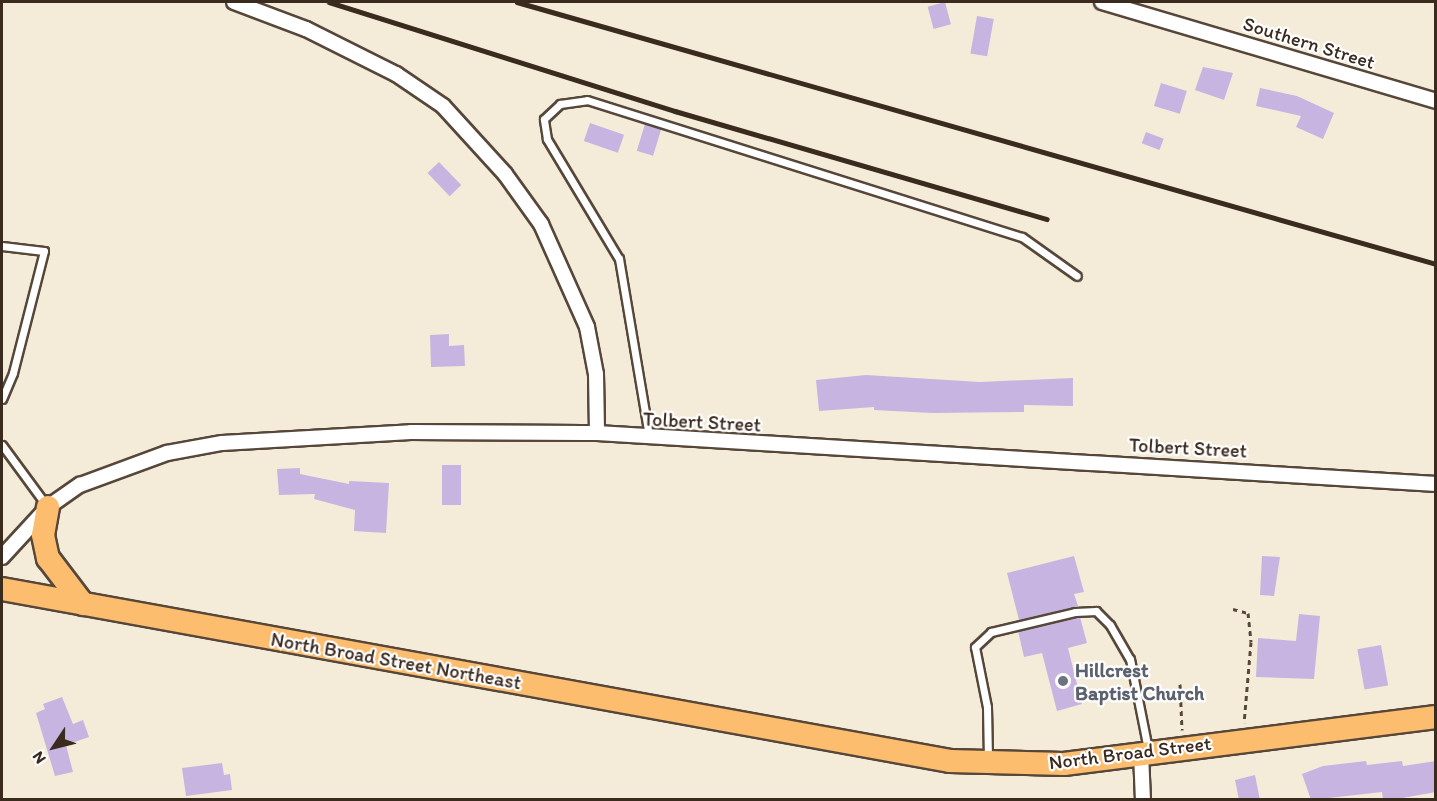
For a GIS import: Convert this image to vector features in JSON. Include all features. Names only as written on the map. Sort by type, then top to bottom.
[{"type":"main road","points":[[48,507],[43,535],[48,558],[83,604]]},
{"type":"main road","name":"North Broad Street Northeast","points":[[2,589],[676,711],[790,734]]},
{"type":"main road","name":"North Broad Street","points":[[790,734],[950,761],[1064,764],[1183,747],[1436,717]]},
{"type":"street","points":[[234,2],[306,29],[396,74],[443,106],[505,174],[541,224],[587,327],[596,374],[597,433]]},
{"type":"street","name":"Southern Street","points":[[1102,2],[1436,100]]},
{"type":"street","name":"Tolbert Street","points":[[2,557],[48,507],[80,485],[167,453],[222,442],[411,432],[597,433],[649,438],[1436,484]]},
{"type":"street","points":[[1143,800],[1145,752]]},
{"type":"lane","points":[[649,438],[619,259],[548,139],[544,119],[560,104],[587,100],[1022,237],[1077,276]]},
{"type":"lane","points":[[2,246],[44,251],[13,373],[2,399]]},
{"type":"lane","points":[[2,445],[48,507]]},
{"type":"lane","points":[[988,763],[987,707],[975,647],[991,632],[1075,612],[1096,611],[1110,625],[1130,660],[1145,752]]},
{"type":"path","points":[[1233,609],[1248,613],[1250,633],[1243,740]]},
{"type":"path","points":[[1180,684],[1183,747]]},
{"type":"building","points":[[945,2],[951,24],[934,29],[928,7]]},
{"type":"building","points":[[977,16],[994,19],[987,56],[970,53]]},
{"type":"building","points":[[1203,67],[1233,73],[1224,100],[1195,90]]},
{"type":"building","points":[[1161,83],[1187,91],[1180,114],[1154,106]]},
{"type":"building","points":[[1260,88],[1297,96],[1334,113],[1323,139],[1296,127],[1301,116],[1256,106]]},
{"type":"building","points":[[590,123],[624,135],[618,153],[584,141]]},
{"type":"building","points":[[645,124],[661,129],[653,156],[637,151]]},
{"type":"building","points":[[1146,132],[1164,139],[1159,150],[1142,143]]},
{"type":"building","points":[[439,162],[461,185],[450,196],[427,173]]},
{"type":"building","points":[[449,334],[449,346],[464,345],[465,366],[431,367],[430,335]]},
{"type":"building","points":[[866,375],[980,382],[1073,378],[1073,406],[1024,405],[1024,412],[932,413],[874,410],[874,407],[819,411],[816,380]]},
{"type":"building","points":[[442,465],[461,465],[461,505],[442,505]]},
{"type":"building","points":[[300,468],[300,474],[349,484],[349,481],[389,483],[386,533],[354,531],[355,510],[314,499],[315,494],[279,495],[277,469]]},
{"type":"building","points":[[1074,556],[1084,592],[1074,594],[1078,606],[1019,620],[1007,573]]},
{"type":"building","points":[[1262,556],[1280,557],[1274,596],[1260,595]]},
{"type":"building","points":[[1299,614],[1320,616],[1314,679],[1256,677],[1258,638],[1296,641]]},
{"type":"building","name":"Hillcrest Baptist Church","points":[[1080,617],[1087,643],[1068,648],[1082,704],[1057,711],[1042,653],[1024,657],[1018,631]]},
{"type":"building","points":[[1381,645],[1388,685],[1364,690],[1357,649]]},
{"type":"building","points":[[62,697],[73,724],[83,720],[89,737],[66,745],[73,772],[55,776],[36,713],[45,709],[43,704]]},
{"type":"building","points":[[1366,761],[1367,765],[1402,761],[1403,766],[1436,761],[1436,792],[1391,800],[1383,800],[1382,792],[1311,800],[1302,774],[1323,766]]},
{"type":"building","points":[[222,763],[224,775],[230,774],[232,790],[186,796],[182,768]]},
{"type":"building","points":[[1255,775],[1260,800],[1239,800],[1235,780]]},
{"type":"railway","points":[[329,2],[675,111],[1047,219]]},
{"type":"railway","points":[[517,2],[1436,264]]},
{"type":"place","name":"Hillcrest Baptist Church","points":[[1063,681]]}]
